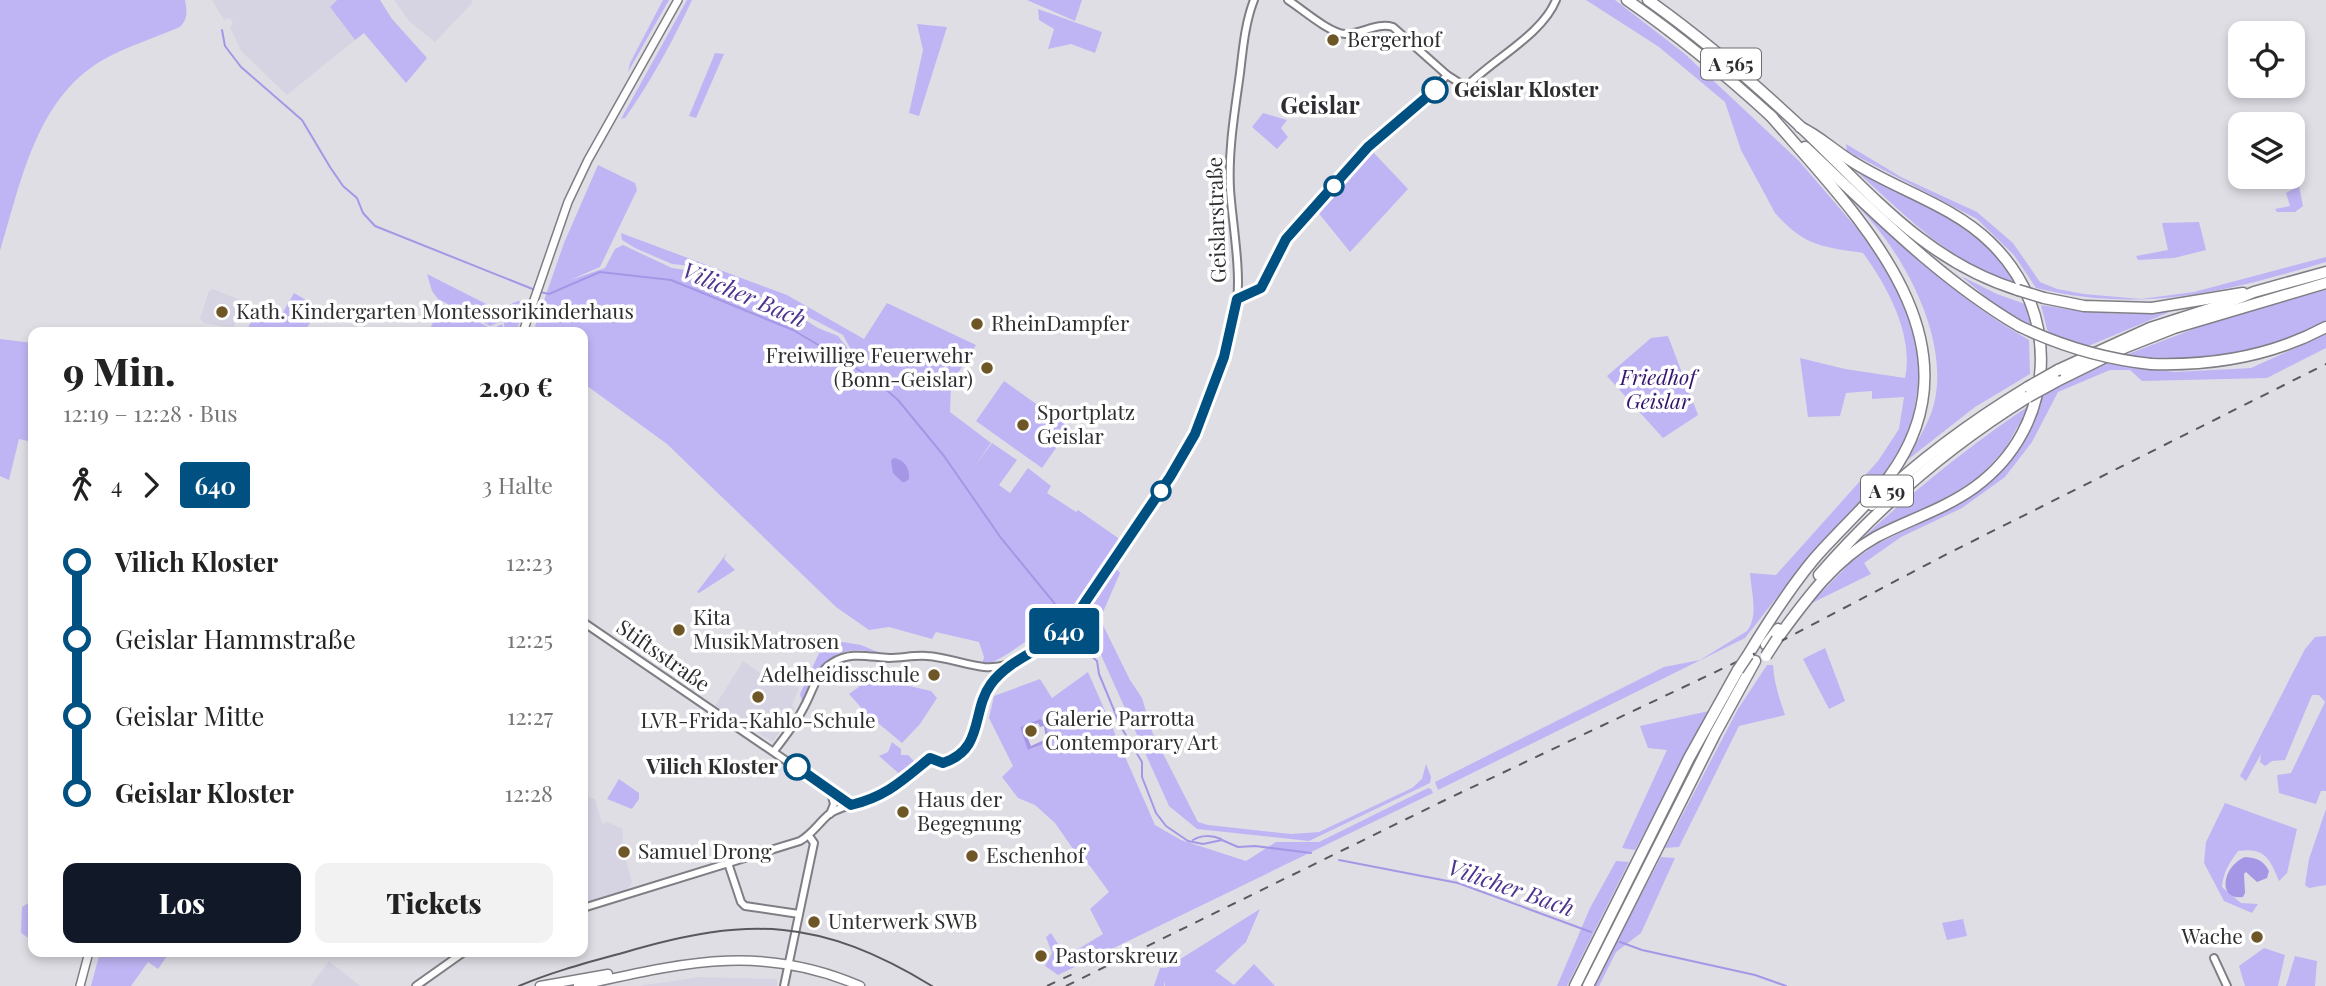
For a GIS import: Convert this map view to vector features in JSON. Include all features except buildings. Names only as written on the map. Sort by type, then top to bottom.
[{"type":"highway","name":"A 565","points":[[1627,0],[1713,65],[1770,115]]},
{"type":"highway","name":"A 565","points":[[1648,0],[1730,63],[1800,127]]},
{"type":"highway","points":[[1770,115],[1938,270],[1970,295],[2019,326],[2050,340],[2091,354],[2151,364],[2196,364],[2241,358],[2283,346],[2326,327]]},
{"type":"highway","points":[[1715,734],[1766,650],[1771,631],[1789,591],[1813,560],[1874,494],[1902,456],[1916,425],[1924,376],[1923,344],[1919,328],[1908,298],[1889,264],[1843,201],[1770,115]]},
{"type":"highway","points":[[1771,631],[1785,624],[1832,570],[1856,550],[1874,538],[1957,498],[1992,473],[2026,427],[2038,392],[2042,360],[2038,324],[2031,303],[2017,276],[1990,242],[1955,216],[1854,163],[1818,135],[1800,127]]},
{"type":"highway","points":[[1800,127],[1926,245],[1972,273],[2018,290],[2084,306],[2152,308],[2254,292]]},
{"type":"highway","name":"A 59","points":[[1588,986],[1715,734],[1751,658],[1755,643],[1771,631],[1828,550],[1890,488],[1958,432],[2140,332],[2254,292],[2326,272]]},
{"type":"highway","name":"A 59","points":[[2057,376],[2174,328],[2326,283]]},
{"type":"highway","name":"A 59","points":[[1785,624],[1838,554],[1900,492],[1945,454],[2028,392]]},
{"type":"highway","name":"A 59","points":[[1575,986],[1689,758],[1738,670],[1751,658],[1766,650]]},
{"type":"main road","points":[[525,327],[568,202],[588,160],[678,0]]},
{"type":"main road","points":[[80,986],[88,957]]},
{"type":"main road","points":[[540,986],[668,964],[719,960],[789,965],[860,986]]},
{"type":"main road","points":[[578,986],[680,964]]},
{"type":"street","name":"Geislarstraße","points":[[1015,661],[1052,642],[1074,620],[1170,477],[1195,434],[1224,357],[1237,299],[1230,184],[1232,134],[1247,22],[1254,0]]},
{"type":"street","points":[[1288,0],[1335,32],[1352,33],[1385,25],[1393,27],[1447,75],[1465,87],[1483,69],[1544,23],[1555,1]]},
{"type":"street","points":[[1237,299],[1261,288],[1286,239],[1368,147],[1385,130],[1423,102],[1447,75]]},
{"type":"street","name":"Stiftsstraße","points":[[588,625],[851,805]]},
{"type":"street","points":[[774,751],[806,706],[814,683],[832,663],[846,656],[927,656],[992,667],[1015,661]]},
{"type":"street","points":[[830,814],[869,801],[899,785],[930,758],[943,763],[961,754],[974,735],[989,686],[1015,661]]},
{"type":"street","points":[[588,906],[794,844],[809,836],[830,814],[834,798],[828,788]]},
{"type":"street","points":[[784,986],[814,843],[809,836]]},
{"type":"street","points":[[728,863],[741,902],[745,906],[799,914]]},
{"type":"street","points":[[416,986],[457,957]]},
{"type":"street","points":[[2214,958],[2227,986]]},
{"type":"shaded area","points":[[212,0],[337,0],[330,7],[355,40],[287,95],[241,51],[230,27],[233,23],[230,18],[224,20]]},
{"type":"shaded area","points":[[394,0],[473,2],[435,42],[410,22]]},
{"type":"shaded area","name":"Kath. Kindergarten Montessorikinderhaus","points":[[213,289],[245,302],[233,327],[204,323],[200,318],[209,291]]},
{"type":"shaded area","points":[[893,458],[903,462],[907,468],[909,479],[905,482],[893,473]]},
{"type":"shaded area","name":"LVR-Frida-Kahlo-Schule","points":[[743,661],[762,674],[799,688],[792,705],[795,708],[773,742],[715,706]]},
{"type":"shaded area","points":[[1040,719],[1044,721],[1051,741],[1028,750],[1020,727]],"holes":[[[1038,723],[1040,727],[1044,726],[1046,739],[1031,746],[1024,729]]]},
{"type":"shaded area","points":[[588,797],[595,799],[602,824],[607,822],[623,829],[622,846],[632,882],[623,891],[588,902]]},
{"type":"shaded area","points":[[2245,857],[2259,860],[2269,871],[2267,878],[2257,882],[2246,872],[2245,893],[2243,897],[2235,897],[2229,894],[2226,888],[2227,875],[2237,861]]},
{"type":"shaded area","points":[[329,961],[360,986],[311,986]]},
{"type":"shaded area","points":[[699,977],[777,979],[777,986],[639,986]]},
{"type":"green space","points":[[0,0],[185,0],[186,18],[180,27],[101,61],[79,78],[60,98],[34,146],[0,251]]},
{"type":"green space","points":[[337,0],[380,0],[392,19],[427,58],[406,83],[364,33],[355,40],[330,7]]},
{"type":"green space","points":[[663,0],[669,0],[628,72],[630,63]]},
{"type":"green space","points":[[687,0],[692,0],[661,60],[644,90],[625,118],[621,119]]},
{"type":"green space","points":[[1027,0],[1082,0],[1075,21]]},
{"type":"green space","points":[[1586,0],[1615,0],[1685,54],[1799,161],[1860,232],[1892,277],[1916,336],[1920,374],[1913,417],[1904,442],[1881,478],[1809,556],[1745,638],[1438,790],[1435,782],[1664,667],[1700,660],[1747,631],[1753,618],[1750,573],[1776,575],[1878,461],[1899,429],[1904,397],[1872,399],[1872,391],[1846,393],[1840,416],[1808,417],[1800,358],[1845,369],[1905,378],[1906,346],[1897,312],[1863,253],[1814,243],[1785,224],[1775,213],[1741,150],[1725,102],[1659,47]]},
{"type":"green space","points":[[1038,9],[1102,32],[1095,53],[1071,44],[1048,49],[1054,29],[1039,20]]},
{"type":"green space","points":[[917,24],[947,27],[919,116],[909,113],[923,50]]},
{"type":"green space","points":[[715,53],[724,54],[696,118],[689,116]]},
{"type":"green space","points":[[1263,113],[1287,120],[1281,128],[1288,137],[1277,149],[1252,127]]},
{"type":"green space","points":[[1846,144],[1901,177],[1977,212],[2013,243],[2040,282],[2057,289],[2084,294],[2141,299],[2075,296],[2036,288],[2014,255],[1977,219],[1847,151]]},
{"type":"green space","points":[[1373,152],[1408,189],[1350,252],[1317,211]]},
{"type":"green space","points":[[598,165],[635,183],[637,190],[600,267],[570,280],[605,268],[615,249],[623,245],[672,268],[700,272],[838,336],[849,350],[853,363],[857,355],[854,355],[843,335],[708,272],[692,266],[672,264],[635,248],[622,240],[621,233],[787,295],[864,339],[887,303],[976,345],[951,384],[950,412],[991,443],[974,467],[992,443],[1017,460],[999,485],[1010,493],[1028,468],[1051,486],[1047,493],[1076,512],[1078,510],[1121,540],[1076,610],[990,664],[982,664],[984,657],[979,642],[936,632],[932,639],[889,627],[869,630],[836,607],[667,444],[588,387],[588,327],[535,327],[564,243]]},
{"type":"green space","points":[[1854,169],[1941,213],[1994,251],[2018,286],[1994,277],[1950,251]]},
{"type":"green space","points":[[2300,189],[2303,206],[2295,212],[2277,212],[2275,209],[2290,206],[2286,193]]},
{"type":"green space","points":[[1844,190],[1909,252],[1954,290],[2029,340],[2030,374],[1975,407],[1906,461],[1926,426],[1934,404],[1937,363],[1933,341],[1920,300],[1900,261],[1879,230]]},
{"type":"green space","points":[[2199,222],[2206,250],[2174,258],[2138,260],[2136,256],[2168,250],[2162,223]]},
{"type":"green space","points":[[2326,257],[2326,262],[2253,282],[2182,296],[2141,299],[2194,292]]},
{"type":"green space","points":[[427,274],[502,312],[500,322],[490,326],[438,299],[432,291]]},
{"type":"green space","points":[[1961,276],[2025,304],[2031,326],[1999,308]]},
{"type":"green space","points":[[2326,290],[2326,320],[2278,343],[2253,350],[2202,357],[2123,356],[2225,317]]},
{"type":"green space","points":[[294,293],[320,308],[307,327],[248,327],[260,304],[281,316]]},
{"type":"green space","points":[[513,303],[526,303],[518,327],[505,327],[506,309]]},
{"type":"green space","points":[[443,304],[488,327],[431,327]]},
{"type":"green space","points":[[2041,305],[2108,313],[2174,310],[2086,347],[2048,333]]},
{"type":"green space","points":[[2326,334],[2326,348],[2267,378],[2142,381],[2130,370],[2110,370],[2058,392],[2032,442],[2005,477],[1962,508],[1901,537],[1864,563],[1871,574],[1810,604],[1851,562],[1877,544],[1958,505],[1990,483],[2014,456],[2030,431],[2043,396],[2078,375],[2104,363],[2175,372],[2251,368]]},
{"type":"green space","name":"Friedhof Geislar","points":[[1668,336],[1698,415],[1663,438],[1607,376],[1651,338]]},
{"type":"green space","points":[[0,339],[28,342],[28,441],[19,439],[9,480],[0,476]]},
{"type":"green space","name":"Sportplatz Geislar","points":[[1004,381],[1070,428],[1042,468],[976,421]]},
{"type":"green space","points":[[2030,405],[2005,449],[1982,474],[1951,496],[1876,531],[1855,545],[1940,472]]},
{"type":"green space","points":[[727,553],[724,559],[735,570],[697,592]]},
{"type":"green space","points":[[1115,567],[1120,573],[1100,619],[1130,680],[1142,698],[1153,734],[1198,822],[1291,834],[1319,832],[1412,788],[1422,779],[1426,764],[1431,777],[1430,783],[1309,841],[1197,829],[1169,806],[1083,615]]},
{"type":"green space","points":[[2326,636],[2326,791],[2321,791],[2316,804],[2279,793],[2277,775],[2291,773],[2325,702],[2319,695],[2312,695],[2285,760],[2272,761],[2265,766],[2260,762],[2261,754],[2246,781],[2240,776],[2305,649],[2315,637]]},
{"type":"green space","points":[[843,642],[861,645],[885,655],[855,650],[833,657],[816,674],[802,701],[800,694],[821,649],[826,645]]},
{"type":"green space","points":[[1825,648],[1845,701],[1829,709],[1803,659]]},
{"type":"green space","points":[[1767,665],[1773,665],[1785,715],[1739,726],[1679,847],[1665,848],[1738,709]]},
{"type":"green space","points":[[881,671],[892,682],[931,691],[937,698],[920,724],[902,743],[866,713],[849,694]]},
{"type":"green space","points":[[1088,672],[1155,825],[1181,840],[1246,861],[1276,842],[1319,842],[1428,788],[1433,793],[1058,975],[1045,966],[1052,953],[1046,937],[1051,933],[1060,947],[1075,951],[1103,934],[1090,909],[1109,892],[1090,866],[1078,856],[1055,823],[1035,805],[1018,798],[1002,777],[1013,766],[989,718],[994,696],[1040,679],[1052,698]],"holes":[[[1040,719],[1044,721],[1051,741],[1029,750],[1020,727]]]},
{"type":"green space","points":[[1709,711],[1635,850],[1622,848],[1667,750],[1648,748],[1640,726]]},
{"type":"green space","points":[[892,742],[901,749],[901,755],[908,755],[915,762],[903,777],[879,756],[888,752]]},
{"type":"green space","points":[[619,779],[639,793],[639,799],[632,809],[607,799]]},
{"type":"green space","points":[[2225,803],[2297,829],[2287,873],[2279,881],[2265,856],[2255,851],[2238,851],[2229,864],[2222,887],[2241,903],[2258,904],[2252,913],[2224,901],[2204,863],[2206,842]]},
{"type":"green space","points":[[2326,809],[2326,885],[2309,888],[2305,885],[2309,859]]},
{"type":"green space","points":[[1661,857],[1675,858],[1641,933],[1616,952],[1599,986],[1593,986]]},
{"type":"green space","points":[[1616,861],[1629,862],[1567,986],[1557,986],[1590,908]]},
{"type":"green space","points":[[28,903],[28,938],[21,933],[22,907]]},
{"type":"green space","points":[[1260,909],[1246,942],[1215,971],[1234,985],[1254,964],[1275,986],[1165,986],[1164,980],[1164,986],[1154,986],[1160,968],[1166,968]]},
{"type":"green space","points":[[1963,919],[1967,936],[1947,940],[1942,923]]},
{"type":"green space","points":[[2264,948],[2285,955],[2278,986],[2245,986],[2239,966]]},
{"type":"green space","points":[[2295,956],[2317,961],[2315,986],[2286,986]]},
{"type":"green space","points":[[99,957],[166,957],[158,969],[148,962],[131,986],[91,986]]},
{"type":"waterway","name":"Vilicher Bach","points":[[222,30],[225,46],[241,67],[302,120],[343,186],[357,198],[363,213],[375,226],[535,290]]},
{"type":"waterway","name":"Vilicher Bach","points":[[540,292],[549,294],[600,272],[671,280],[793,330],[837,356],[877,382],[898,400],[944,456],[1001,538],[1069,621]]},
{"type":"waterway","name":"Vilicher Bach","points":[[1072,625],[1089,654],[1097,661],[1099,674],[1121,727],[1142,762],[1142,777],[1156,813],[1166,826],[1188,841],[1203,844],[1222,840],[1238,847],[1255,846],[1311,853]]},
{"type":"waterway","name":"Vilicher Bach","points":[[1193,840],[1207,836],[1221,839]]},
{"type":"waterway","name":"Vilicher Bach","points":[[1339,860],[1458,883],[1591,932]]},
{"type":"waterway","points":[[1620,942],[1642,950],[1755,975],[1786,986]]},
{"type":"tram line","points":[[519,986],[572,967],[670,940],[747,929],[783,930],[818,936],[854,947],[932,986]]},
{"type":"railway","points":[[1066,986],[1441,802],[1785,639],[1947,554],[2326,364]]},
{"type":"railway","points":[[1047,986],[1075,973]]},
{"type":"bus line","name":"640","points":[[797,767],[851,805],[869,801],[899,785],[930,758],[943,763],[961,754],[974,735],[989,686],[1003,670],[1052,642],[1069,626],[1177,466],[1195,434],[1224,357],[1237,299],[1261,288],[1286,239],[1368,147],[1435,90]]},
{"type":"place","name":"Bergerhof","points":[[1333,40]]},
{"type":"place","name":"Geislar Kloster","points":[[1435,90]]},
{"type":"place","name":"Kath. Kindergarten Montessorikinderhaus","points":[[222,312]]},
{"type":"place","name":"RheinDampfer","points":[[977,324]]},
{"type":"place","name":"Freiwillige Feuerwehr (Bonn-Geislar)","points":[[987,368]]},
{"type":"place","name":"Sportplatz Geislar","points":[[1023,425]]},
{"type":"place","name":"Kita MusikMatrosen","points":[[679,630]]},
{"type":"place","name":"Adelheidisschule","points":[[934,675]]},
{"type":"place","name":"LVR-Frida-Kahlo-Schule","points":[[758,697]]},
{"type":"place","name":"Galerie Parrotta Contemporary Art","points":[[1031,731]]},
{"type":"place","name":"Vilich Kloster","points":[[797,767]]},
{"type":"place","name":"Haus der Begegnung","points":[[903,812]]},
{"type":"place","name":"Samuel Drong","points":[[624,852]]},
{"type":"place","name":"Eschenhof","points":[[972,856]]},
{"type":"place","name":"Unterwerk SWB","points":[[814,922]]},
{"type":"place","name":"Wache","points":[[2257,937]]},
{"type":"place","name":"Pastorskreuz","points":[[1041,956]]},
{"type":"district","name":"Geislar","points":[[1320,106]]}]
